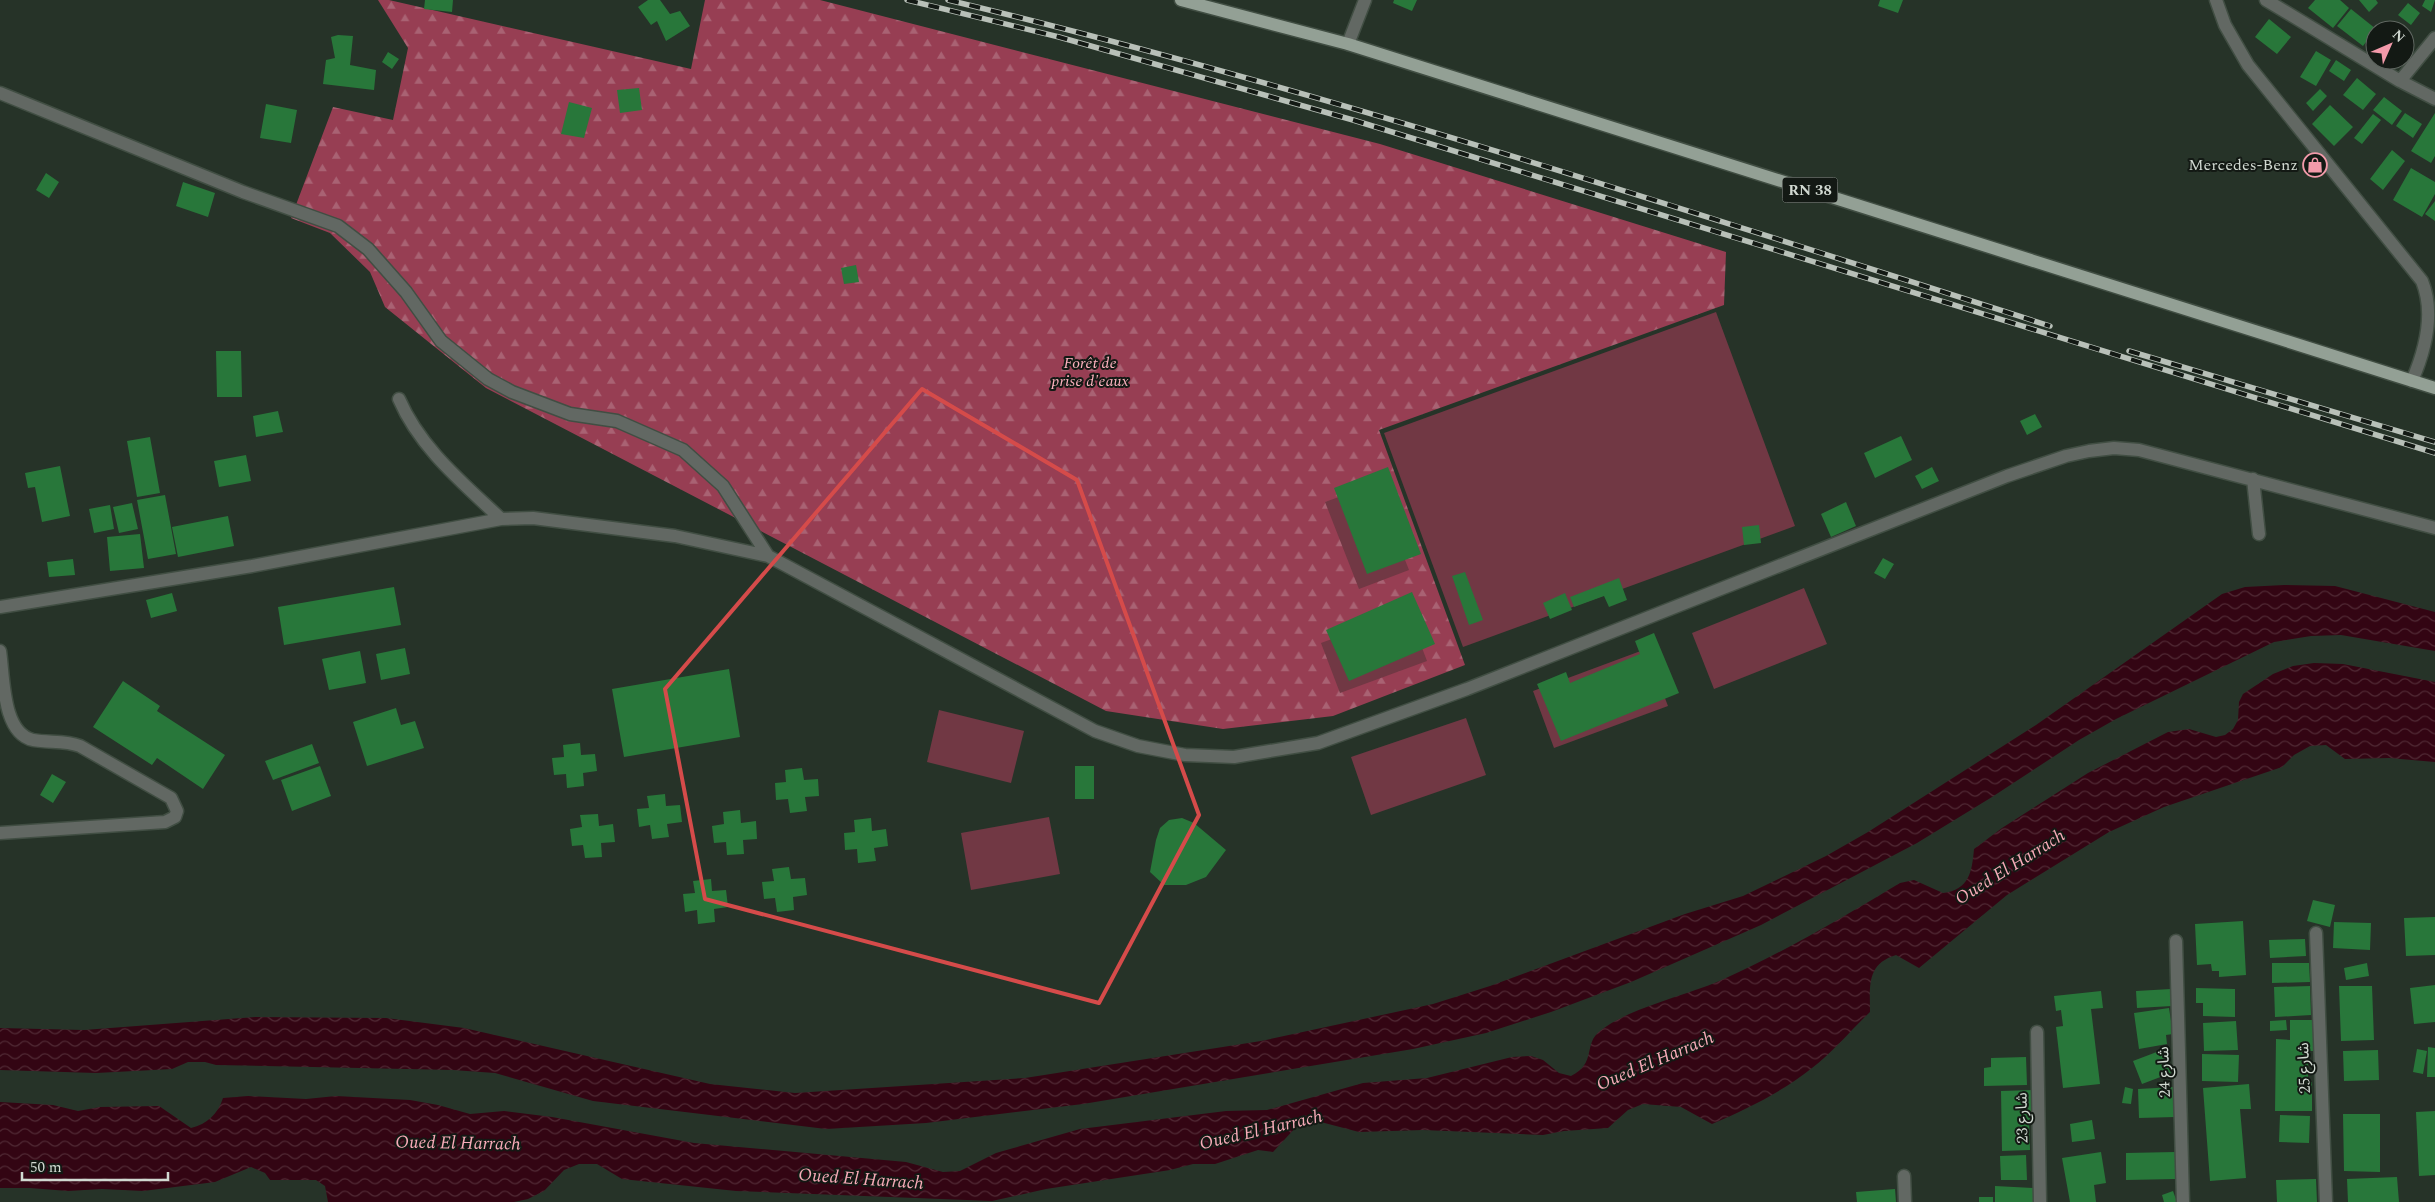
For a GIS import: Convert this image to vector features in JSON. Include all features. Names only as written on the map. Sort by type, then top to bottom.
[{"type":"main road","name":"RN 38","points":[[1182,0],[1348,44],[2435,388]]},
{"type":"street","points":[[1348,44],[1365,0]]},
{"type":"street","points":[[2216,0],[2225,26],[2248,65],[2422,281],[2428,295],[2427,322],[2423,354],[2412,381]]},
{"type":"street","points":[[2266,0],[2400,81],[2435,99]]},
{"type":"street","points":[[2400,81],[2435,38]]},
{"type":"street","points":[[0,93],[243,192],[338,226],[368,249],[406,292],[442,341],[488,379],[512,392],[570,414],[617,422],[683,450],[723,486],[768,556]]},
{"type":"street","points":[[2422,281],[2435,287]]},
{"type":"street","points":[[399,399],[408,421],[426,443],[501,519]]},
{"type":"street","points":[[0,607],[252,566],[501,519],[533,518],[674,536],[768,556],[1095,731],[1138,746],[1185,755],[1234,757],[1318,743],[1411,709],[2008,476],[2066,456],[2114,448],[2139,450],[2435,528]]},
{"type":"street","points":[[2253,479],[2259,534]]},
{"type":"street","points":[[0,651],[10,719],[20,734],[36,741],[67,742],[80,746],[170,798],[177,811],[175,818],[165,822],[0,833]]},
{"type":"street","name":"شارع 25","points":[[2316,933],[2326,1202]]},
{"type":"street","name":"شارع 24","points":[[2176,941],[2183,1202]]},
{"type":"street","name":"شارع 23","points":[[2037,1032],[2040,1202]]},
{"type":"street","points":[[1904,1176],[1905,1202]]},
{"type":"highlighted area","points":[[922,389],[1077,480],[1199,815],[1099,1003],[705,899],[665,689]]},
{"type":"green space","name":"Forêt de prise d'eaux","points":[[378,0],[389,0],[691,69],[705,0],[820,0],[1380,144],[1726,252],[1724,305],[1379,430],[1465,665],[1333,716],[1223,729],[1106,711],[486,388],[385,307],[370,272],[330,233],[291,218],[333,107],[393,120],[408,48]]},
{"type":"shaded area","points":[[1716,312],[1795,526],[1463,647],[1384,433]]},
{"type":"shaded area","points":[[1375,484],[1409,570],[1359,589],[1325,502]]},
{"type":"shaded area","points":[[1804,588],[1827,644],[1714,689],[1692,633]]},
{"type":"shaded area","points":[[1408,611],[1427,661],[1340,693],[1321,643]]},
{"type":"shaded area","points":[[1646,649],[1668,706],[1554,748],[1533,691]]},
{"type":"shaded area","points":[[939,710],[1024,731],[1011,783],[927,762]]},
{"type":"shaded area","points":[[1466,718],[1486,775],[1371,815],[1351,757]]},
{"type":"shaded area","points":[[1049,817],[1060,874],[971,890],[961,833]]},
{"type":"water","points":[[2284,585],[2335,586],[2435,612],[2435,651],[2341,635],[2311,636],[2274,642],[2116,719],[2079,740],[1917,843],[1761,925],[1631,982],[1551,1012],[1486,1033],[1413,1049],[1083,1104],[926,1123],[826,1129],[593,1101],[495,1073],[453,1070],[216,1065],[205,1062],[188,1062],[172,1069],[96,1073],[0,1070],[0,1028],[84,1030],[255,1017],[386,1018],[464,1028],[710,1084],[795,1093],[1025,1078],[1261,1041],[1433,1004],[1490,986],[1685,914],[1743,896],[1826,856],[1868,832],[2036,725],[2222,594],[2245,587]]},
{"type":"water","name":"Oued El Harrach","points":[[2314,663],[2343,664],[2435,682],[2435,762],[2389,758],[2345,759],[2326,745],[2310,746],[2294,755],[2282,767],[2164,807],[2109,832],[2007,895],[1919,968],[1896,955],[1879,964],[1870,985],[1870,1012],[1827,1056],[1801,1077],[1776,1092],[1712,1124],[1681,1107],[1643,1104],[1628,1110],[1608,1128],[1564,1131],[1543,1135],[1423,1130],[1359,1132],[1317,1121],[1297,1126],[1273,1152],[1258,1150],[1215,1164],[1193,1164],[1170,1170],[1046,1189],[992,1201],[736,1191],[622,1179],[597,1164],[579,1164],[564,1170],[544,1191],[528,1199],[514,1202],[328,1202],[325,1186],[316,1180],[270,1180],[265,1173],[251,1167],[215,1182],[143,1191],[102,1189],[68,1191],[0,1188],[0,1102],[53,1105],[78,1111],[100,1107],[159,1106],[191,1128],[211,1118],[223,1098],[248,1096],[306,1099],[336,1096],[410,1100],[470,1114],[504,1111],[552,1117],[694,1143],[906,1162],[943,1172],[960,1171],[996,1153],[1080,1129],[1226,1111],[1267,1110],[1363,1083],[1427,1078],[1512,1057],[1531,1056],[1543,1060],[1559,1073],[1571,1076],[1584,1065],[1595,1036],[1627,1015],[1711,984],[1748,968],[1814,933],[1900,883],[1914,880],[1943,893],[1959,888],[1968,879],[1974,849],[2002,828],[2088,773],[2168,732],[2189,729],[2216,737],[2225,735],[2233,729],[2238,720],[2239,702],[2243,694],[2273,674],[2293,666]]},
{"type":"building","points":[[425,0],[453,0],[452,12],[424,9]]},
{"type":"building","points":[[648,0],[660,0],[670,14],[680,11],[690,26],[666,41],[657,21],[651,25],[638,7]]},
{"type":"building","points":[[1394,0],[1417,0],[1412,11],[1393,3]]},
{"type":"building","points":[[1880,0],[1903,0],[1898,13],[1878,6]]},
{"type":"building","points":[[2315,0],[2340,0],[2349,8],[2333,28],[2308,8]]},
{"type":"building","points":[[2359,0],[2376,0],[2378,3],[2369,12]]},
{"type":"building","points":[[2425,0],[2435,0],[2431,12],[2422,6]]},
{"type":"building","points":[[2408,3],[2420,13],[2415,20],[2404,20],[2398,15]]},
{"type":"building","points":[[2351,9],[2365,20],[2365,43],[2363,46],[2337,26]]},
{"type":"building","points":[[2269,19],[2291,37],[2277,54],[2255,37]]},
{"type":"building","points":[[338,35],[353,36],[350,65],[376,70],[374,90],[323,84],[326,60],[335,58],[331,37]]},
{"type":"building","points":[[2316,51],[2331,60],[2316,86],[2300,77]]},
{"type":"building","points":[[388,52],[399,59],[392,69],[382,62]]},
{"type":"building","points":[[2336,60],[2351,70],[2344,81],[2329,71]]},
{"type":"building","points":[[2357,78],[2376,94],[2363,110],[2343,95]]},
{"type":"building","points":[[639,88],[642,110],[620,113],[617,90]]},
{"type":"building","points":[[2320,89],[2327,96],[2313,111],[2306,103]]},
{"type":"building","points":[[2384,97],[2402,111],[2392,125],[2373,110]]},
{"type":"building","points":[[569,102],[592,108],[584,138],[561,134]]},
{"type":"building","points":[[266,104],[297,110],[291,143],[260,138]]},
{"type":"building","points":[[2330,105],[2353,127],[2334,146],[2312,124]]},
{"type":"building","points":[[2405,113],[2422,124],[2413,138],[2396,126]]},
{"type":"building","points":[[2435,113],[2435,156],[2431,163],[2411,151]]},
{"type":"building","points":[[2373,114],[2381,120],[2362,144],[2354,138]]},
{"type":"building","points":[[2392,150],[2405,161],[2383,190],[2370,179]]},
{"type":"building","points":[[2411,168],[2435,182],[2435,194],[2422,217],[2393,200]]},
{"type":"building","points":[[46,173],[59,182],[49,198],[36,190]]},
{"type":"building","points":[[183,182],[215,193],[208,217],[176,206]]},
{"type":"building","points":[[2435,201],[2435,221],[2425,214]]},
{"type":"building","points":[[856,265],[859,282],[844,284],[841,268]]},
{"type":"building","points":[[216,351],[241,351],[242,397],[217,397]]},
{"type":"building","points":[[278,411],[283,432],[256,437],[253,416]]},
{"type":"building","points":[[2035,414],[2042,427],[2027,435],[2020,421]]},
{"type":"building","points":[[1901,436],[1912,460],[1875,478],[1864,453]]},
{"type":"building","points":[[150,437],[160,493],[137,497],[127,441]]},
{"type":"building","points":[[246,455],[251,481],[219,487],[214,461]]},
{"type":"building","points":[[60,466],[70,516],[42,522],[35,487],[28,488],[25,473]]},
{"type":"building","points":[[1388,467],[1421,554],[1367,574],[1334,488]]},
{"type":"building","points":[[1932,467],[1939,481],[1922,489],[1915,476]]},
{"type":"building","points":[[165,495],[176,554],[148,559],[137,500]]},
{"type":"building","points":[[1846,502],[1856,526],[1831,537],[1821,514]]},
{"type":"building","points":[[132,503],[138,529],[119,533],[113,507]]},
{"type":"building","points":[[110,505],[114,529],[94,533],[89,509]]},
{"type":"building","points":[[228,516],[234,546],[178,557],[172,527]]},
{"type":"building","points":[[1759,525],[1761,543],[1744,545],[1742,527]]},
{"type":"building","points":[[140,534],[144,568],[110,571],[107,537]]},
{"type":"building","points":[[1883,558],[1894,564],[1885,579],[1874,573]]},
{"type":"building","points":[[73,559],[75,575],[49,577],[47,562]]},
{"type":"building","points":[[1465,572],[1483,620],[1469,625],[1452,576]]},
{"type":"building","points":[[1619,578],[1627,600],[1609,607],[1604,596],[1574,607],[1570,597]]},
{"type":"building","points":[[394,587],[401,625],[284,645],[278,607]]},
{"type":"building","points":[[1412,592],[1435,644],[1349,681],[1326,630]]},
{"type":"building","points":[[172,593],[177,611],[151,618],[146,600]]},
{"type":"building","points":[[1565,593],[1572,610],[1550,619],[1543,603]]},
{"type":"building","points":[[1654,633],[1679,693],[1561,741],[1537,684],[1566,672],[1570,683],[1640,654],[1635,641]]},
{"type":"building","points":[[405,648],[410,674],[381,680],[376,654]]},
{"type":"building","points":[[360,651],[366,683],[329,690],[322,659]]},
{"type":"building","points":[[729,669],[740,737],[624,757],[612,689]]},
{"type":"building","points":[[123,681],[160,706],[157,711],[225,755],[203,789],[157,758],[152,765],[93,727]]},
{"type":"building","points":[[396,708],[401,725],[415,721],[424,748],[367,766],[353,722]]},
{"type":"building","points":[[580,743],[581,755],[595,754],[597,771],[583,773],[584,786],[567,788],[566,774],[554,775],[552,758],[564,757],[563,745]]},
{"type":"building","points":[[312,744],[319,763],[273,780],[265,761]]},
{"type":"building","points":[[320,766],[331,796],[292,811],[281,780]]},
{"type":"building","points":[[1075,766],[1094,766],[1094,799],[1075,799]]},
{"type":"building","points":[[802,768],[804,780],[818,779],[819,796],[805,797],[807,811],[790,813],[788,799],[776,800],[775,783],[786,782],[785,770]]},
{"type":"building","points":[[52,774],[66,782],[53,803],[40,795]]},
{"type":"building","points":[[665,794],[666,806],[680,805],[682,822],[667,824],[669,837],[652,839],[650,825],[639,827],[637,809],[649,808],[647,796]]},
{"type":"building","points":[[740,810],[741,823],[756,821],[757,839],[743,840],[744,854],[727,855],[726,842],[714,843],[712,826],[724,824],[723,812]]},
{"type":"building","points":[[598,814],[599,826],[613,824],[615,842],[601,843],[602,857],[585,858],[583,845],[572,846],[570,829],[582,827],[580,815]]},
{"type":"building","points":[[871,818],[872,831],[886,829],[888,846],[874,848],[876,861],[858,863],[857,849],[845,850],[844,833],[855,832],[854,820]]},
{"type":"building","points":[[1182,818],[1194,823],[1226,850],[1206,877],[1186,885],[1164,885],[1150,872],[1156,840],[1160,828],[1169,820]]},
{"type":"building","points":[[789,867],[791,879],[805,878],[807,895],[793,897],[794,910],[777,912],[775,898],[764,899],[762,882],[774,881],[772,869]]},
{"type":"building","points":[[711,879],[712,891],[726,890],[728,907],[714,909],[715,922],[698,924],[697,910],[685,912],[683,894],[695,893],[693,881]]},
{"type":"building","points":[[2313,900],[2335,905],[2330,927],[2307,921]]},
{"type":"building","points":[[2435,917],[2435,955],[2406,956],[2404,918]]},
{"type":"building","points":[[2243,921],[2246,975],[2219,977],[2219,971],[2212,971],[2211,964],[2197,965],[2195,924]]},
{"type":"building","points":[[2334,922],[2371,923],[2370,950],[2333,948]]},
{"type":"building","points":[[2305,939],[2306,956],[2270,958],[2269,940]]},
{"type":"building","points":[[2272,963],[2309,963],[2310,982],[2272,983]]},
{"type":"building","points":[[2367,963],[2369,976],[2346,980],[2344,968]]},
{"type":"building","points":[[2435,985],[2435,1022],[2414,1024],[2410,988]]},
{"type":"building","points":[[2310,986],[2311,1015],[2275,1017],[2274,987]]},
{"type":"building","points":[[2339,986],[2372,986],[2374,1040],[2341,1041]]},
{"type":"building","points":[[2196,988],[2235,989],[2235,1017],[2203,1016],[2203,1003],[2196,1003]]},
{"type":"building","points":[[2171,989],[2172,1006],[2137,1008],[2136,991]]},
{"type":"building","points":[[2101,991],[2103,1008],[2091,1009],[2100,1084],[2063,1088],[2056,1027],[2063,1026],[2061,1010],[2056,1011],[2054,996]]},
{"type":"building","points":[[2169,1008],[2173,1034],[2166,1035],[2167,1044],[2139,1049],[2134,1013]]},
{"type":"building","points":[[2286,1020],[2287,1030],[2270,1031],[2270,1021]]},
{"type":"building","points":[[2290,1020],[2316,1020],[2316,1051],[2308,1051],[2308,1082],[2312,1082],[2312,1111],[2275,1111],[2276,1039],[2290,1040]]},
{"type":"building","points":[[2236,1021],[2238,1050],[2204,1051],[2203,1023]]},
{"type":"building","points":[[2428,1047],[2435,1048],[2435,1077],[2427,1077]]},
{"type":"building","points":[[2417,1049],[2427,1051],[2423,1074],[2413,1072]]},
{"type":"building","points":[[2162,1050],[2171,1073],[2142,1084],[2133,1061]]},
{"type":"building","points":[[2378,1050],[2379,1080],[2344,1081],[2343,1051]]},
{"type":"building","points":[[2202,1054],[2239,1055],[2238,1082],[2202,1081]]},
{"type":"building","points":[[2026,1057],[2027,1085],[1984,1086],[1984,1068],[1991,1067],[1991,1058]]},
{"type":"building","points":[[2249,1084],[2251,1109],[2240,1109],[2246,1178],[2210,1181],[2203,1088]]},
{"type":"building","points":[[2125,1087],[2133,1089],[2131,1104],[2122,1103]]},
{"type":"building","points":[[2174,1087],[2175,1117],[2139,1118],[2138,1089]]},
{"type":"building","points":[[2033,1090],[2033,1120],[2029,1120],[2030,1150],[2002,1151],[2001,1091]]},
{"type":"building","points":[[2435,1111],[2435,1175],[2419,1176],[2416,1112]]},
{"type":"building","points":[[2343,1114],[2380,1114],[2380,1172],[2344,1171]]},
{"type":"building","points":[[2280,1115],[2310,1116],[2309,1143],[2279,1142]]},
{"type":"building","points":[[2092,1120],[2095,1139],[2072,1142],[2070,1124]]},
{"type":"building","points":[[2101,1152],[2106,1183],[2094,1185],[2096,1202],[2070,1202],[2062,1158]]},
{"type":"building","points":[[2175,1152],[2176,1179],[2126,1180],[2126,1153]]},
{"type":"building","points":[[2026,1155],[2027,1180],[2001,1180],[2000,1156]]},
{"type":"building","points":[[2397,1177],[2399,1202],[2348,1202],[2347,1179]]},
{"type":"building","points":[[2316,1179],[2317,1202],[2277,1202],[2276,1180]]},
{"type":"building","points":[[1995,1186],[2033,1188],[2033,1202],[1995,1202]]},
{"type":"building","points":[[1895,1189],[1896,1202],[1857,1202],[1856,1192]]},
{"type":"building","points":[[2173,1191],[2177,1202],[2164,1202],[2162,1195]]},
{"type":"building","points":[[1979,1197],[1993,1197],[1993,1202],[1979,1202]]},
{"type":"railway","points":[[907,0],[1059,37],[1353,120],[2435,453]]},
{"type":"railway","points":[[948,0],[1226,72],[1364,112],[1639,195],[2050,326]]},
{"type":"railway","points":[[2129,351],[2435,442]]},
{"type":"place","name":"Mercedes-Benz","points":[[2315,165]]}]
